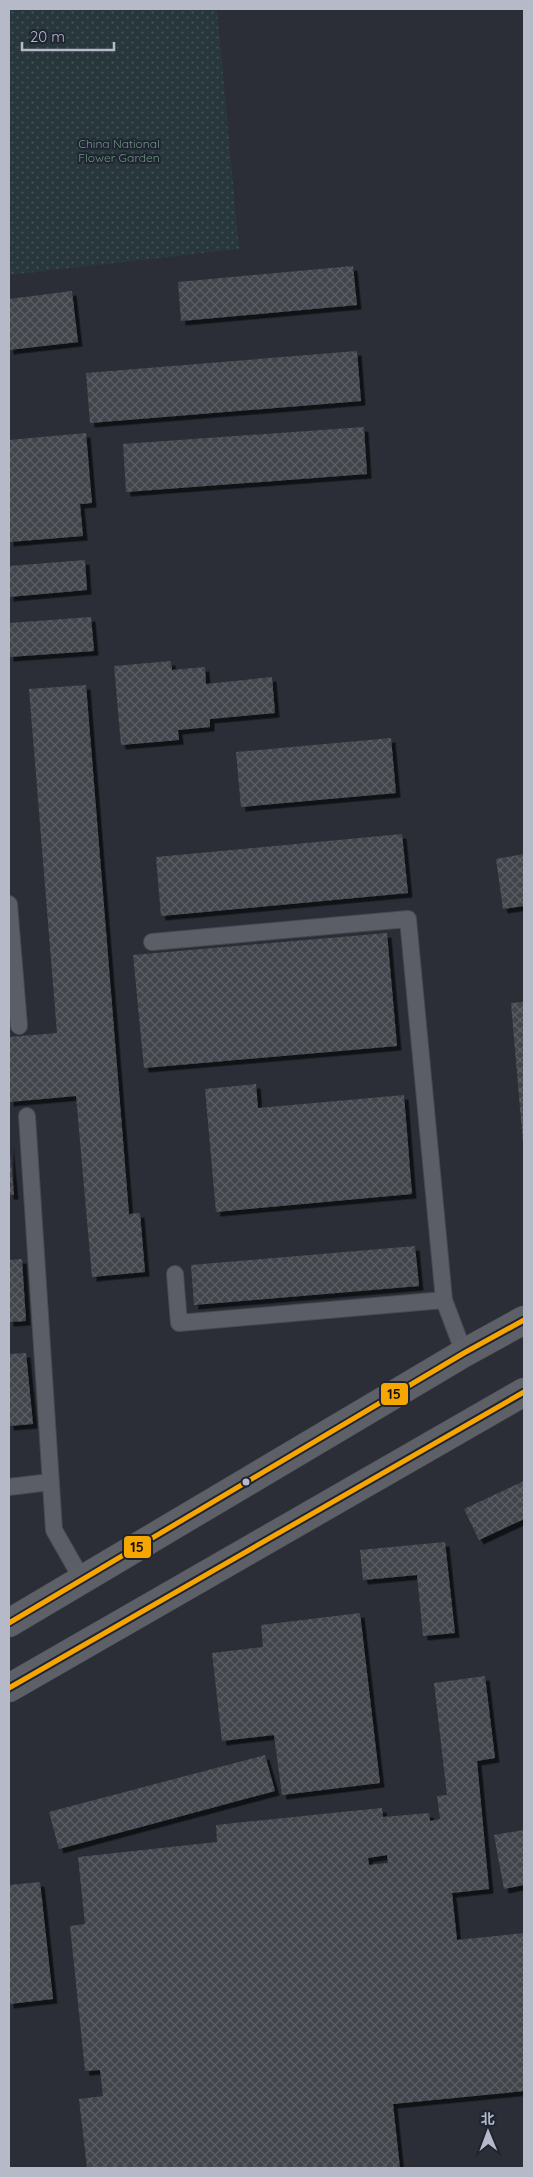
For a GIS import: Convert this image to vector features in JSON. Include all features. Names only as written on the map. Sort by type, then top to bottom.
[{"type":"main road","points":[[9,1623],[464,1353],[524,1320]]},
{"type":"main road","points":[[9,1688],[524,1392]]},
{"type":"lane","points":[[9,904],[19,1026]]},
{"type":"lane","points":[[152,942],[408,918],[444,1300],[464,1353]]},
{"type":"lane","points":[[27,1116],[54,1530],[82,1581]]},
{"type":"lane","points":[[175,1274],[179,1323],[444,1300]]},
{"type":"lane","points":[[9,1487],[50,1482]]},
{"type":"green space","name":"China National Flower Garden","points":[[9,9],[217,9],[239,249],[9,275]]},
{"type":"building","points":[[353,266],[357,305],[181,321],[178,282]]},
{"type":"building","points":[[72,291],[78,342],[9,350],[9,299]]},
{"type":"building","points":[[357,351],[361,401],[90,423],[86,373]]},
{"type":"building","points":[[364,427],[367,474],[126,492],[123,444]]},
{"type":"building","points":[[86,433],[92,503],[80,504],[83,536],[9,542],[9,440]]},
{"type":"building","points":[[85,560],[87,590],[9,597],[9,566]]},
{"type":"building","points":[[91,617],[94,651],[9,657],[9,623]]},
{"type":"building","points":[[171,661],[172,670],[205,667],[206,684],[272,677],[275,713],[210,719],[210,727],[178,730],[179,740],[121,745],[114,666]]},
{"type":"building","points":[[86,685],[129,1214],[140,1213],[145,1272],[92,1277],[76,1096],[9,1102],[9,1037],[57,1033],[29,689]]},
{"type":"building","points":[[391,738],[396,793],[241,807],[236,752]]},
{"type":"building","points":[[402,834],[408,893],[161,916],[156,857]]},
{"type":"building","points":[[524,854],[524,906],[503,909],[496,859]]},
{"type":"building","points":[[387,933],[397,1046],[144,1068],[133,955]]},
{"type":"building","points":[[524,1002],[524,1143],[523,1143],[511,1003]]},
{"type":"building","points":[[256,1084],[258,1108],[404,1095],[412,1194],[216,1212],[205,1089]]},
{"type":"building","points":[[9,1142],[14,1195],[9,1195]]},
{"type":"building","points":[[415,1246],[419,1286],[194,1305],[191,1265]]},
{"type":"building","points":[[22,1259],[26,1321],[9,1322],[9,1260]]},
{"type":"building","points":[[26,1353],[33,1424],[9,1426],[9,1354]]},
{"type":"building","points":[[524,1481],[524,1519],[479,1540],[464,1509]]},
{"type":"building","points":[[445,1542],[455,1633],[423,1636],[417,1575],[363,1580],[360,1550]]},
{"type":"building","points":[[360,1613],[380,1783],[282,1795],[274,1735],[222,1741],[212,1653],[263,1647],[261,1625]]},
{"type":"building","points":[[485,1676],[495,1758],[477,1761],[489,1889],[452,1893],[457,1940],[524,1933],[524,2091],[393,2104],[400,2168],[87,2168],[79,2099],[103,2096],[100,2070],[85,2071],[70,1926],[85,1924],[78,1857],[217,1842],[216,1825],[382,1808],[383,1817],[429,1813],[430,1821],[440,1819],[437,1796],[447,1795],[434,1683]],"holes":[[[387,1855],[388,1863],[369,1865],[368,1858]]]},
{"type":"building","points":[[265,1755],[275,1791],[59,1849],[49,1812]]},
{"type":"building","points":[[524,1830],[524,1885],[504,1889],[494,1835]]},
{"type":"building","points":[[40,1882],[53,1999],[9,2004],[9,1885]]},
{"type":"transit line","name":"15","points":[[9,1623],[464,1353],[524,1320]]},
{"type":"transit line","name":"15","points":[[9,1688],[524,1392]]}]
